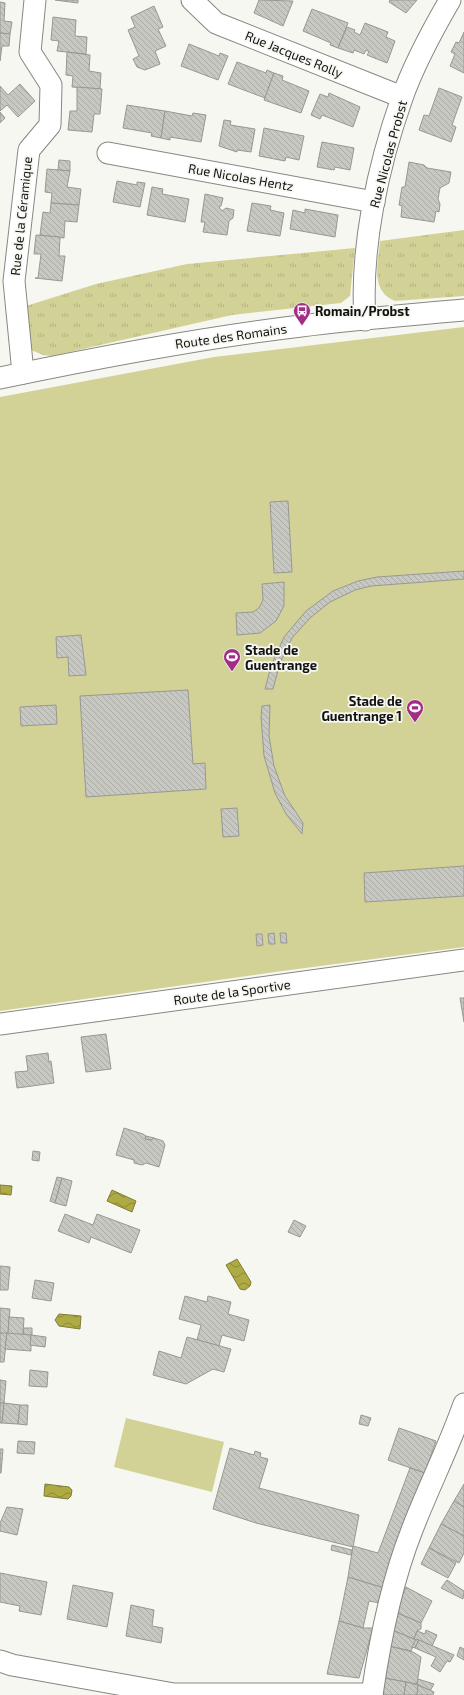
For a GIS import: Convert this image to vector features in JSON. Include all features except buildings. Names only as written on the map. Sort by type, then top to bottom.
[{"type":"street","name":"Rue de la Céramique","points":[[23,373],[14,281],[29,150],[50,125],[51,84],[30,52],[34,0]]},
{"type":"street","name":"Rue Jacques Rolly","points":[[192,0],[216,23],[402,97]]},
{"type":"street","name":"Rue Nicolas Probst","points":[[365,320],[364,296],[366,257],[374,202],[402,97],[433,29],[450,0]]},
{"type":"street","name":"Rue Nicolas Hentz","points":[[108,153],[374,202]]},
{"type":"street","name":"Route des Romains","points":[[0,378],[212,338],[302,326],[464,310]]},
{"type":"street","name":"Route de la Sportive","points":[[0,1024],[464,960]]},
{"type":"street","points":[[0,1661],[12,1665],[174,1694],[372,1694],[386,1614],[412,1531],[452,1438],[464,1404]]},
{"type":"green space","points":[[464,230],[464,296],[395,301],[382,291],[377,276],[380,241]]},
{"type":"green space","points":[[355,248],[350,296],[341,303],[232,315],[52,356],[43,355],[31,350],[26,306],[96,284],[187,264]]},
{"type":"green space","name":"Stade de Guentrange","points":[[464,327],[464,947],[0,1011],[0,397],[214,357]]},
{"type":"green space","points":[[126,1418],[224,1442],[212,1492],[114,1467]]},
{"type":"water","points":[[0,1185],[12,1186],[11,1195],[0,1194]]},
{"type":"water","points":[[112,1190],[136,1201],[132,1212],[107,1201]]},
{"type":"water","points":[[237,1259],[251,1282],[250,1286],[245,1290],[240,1289],[226,1265]]},
{"type":"water","points":[[59,1314],[81,1316],[80,1329],[59,1326],[55,1320]]},
{"type":"water","points":[[45,1484],[69,1487],[72,1490],[71,1496],[68,1499],[44,1496]]},
{"type":"place","name":"Romain/Probst","points":[[302,326]]},
{"type":"place","name":"Stade de Guentrange","points":[[232,672]]},
{"type":"place","name":"Stade de Guentrange 1","points":[[415,723]]}]
